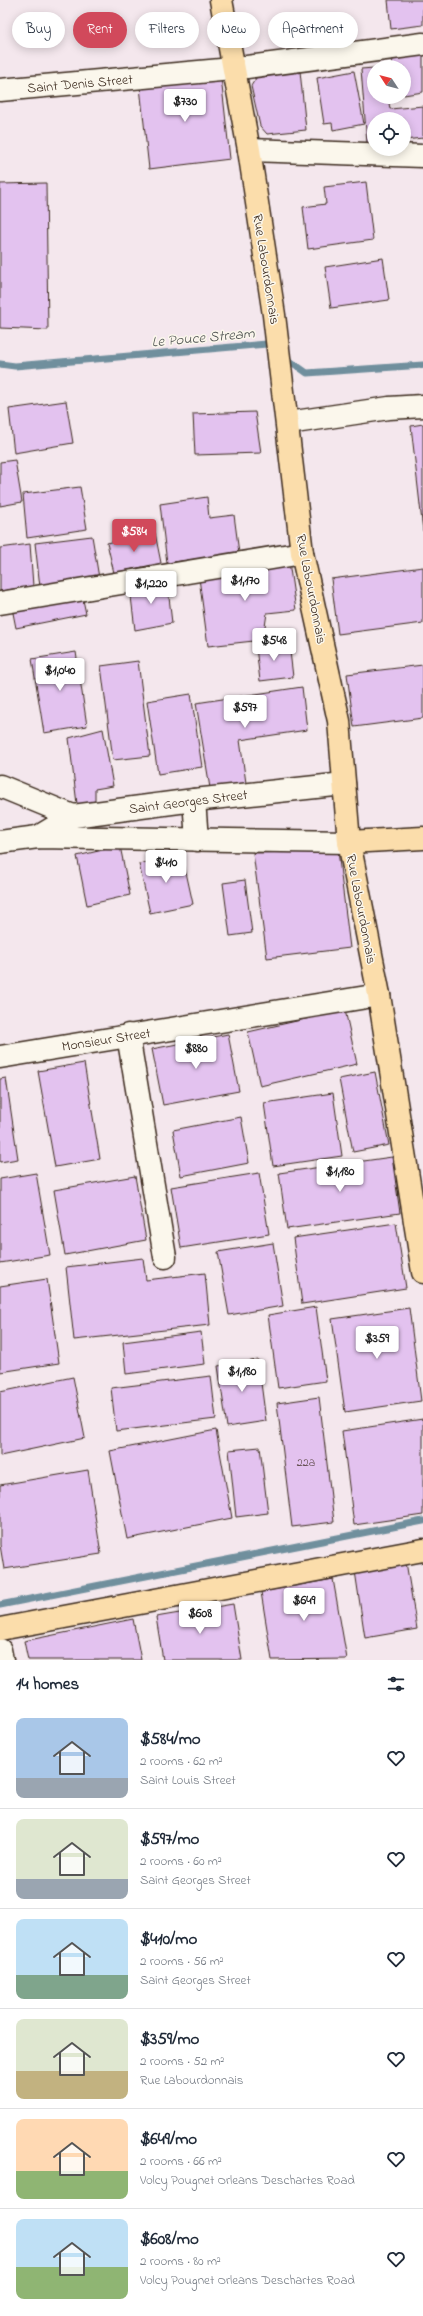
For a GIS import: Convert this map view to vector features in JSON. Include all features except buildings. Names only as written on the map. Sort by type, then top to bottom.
[{"type":"main road","name":"Rue Labourdonnais","points":[[221,0],[240,68],[249,150],[283,382],[302,553],[339,721],[349,842],[379,995],[423,1272]]},
{"type":"main road","points":[[349,842],[423,838]]},
{"type":"main road","points":[[0,1629],[423,1550]]},
{"type":"street","name":"Saint Denis Street","points":[[0,90],[240,68],[423,45]]},
{"type":"street","points":[[249,150],[423,156]]},
{"type":"street","points":[[288,423],[389,408],[423,406]]},
{"type":"street","points":[[0,603],[302,553]]},
{"type":"street","name":"Saint Georges Street","points":[[38,837],[73,816],[194,800],[344,784]]},
{"type":"street","points":[[0,786],[73,816]]},
{"type":"street","points":[[194,800],[197,840]]},
{"type":"street","name":"Saint Georges Street","points":[[0,842],[38,837],[349,842]]},
{"type":"street","name":"Monsieur Street","points":[[0,1056],[379,995]]},
{"type":"street","points":[[128,1035],[165,1257]]},
{"type":"street","points":[[0,1650],[2,1660]]},
{"type":"waterway","name":"Le Pouce Stream","points":[[0,364],[15,366],[267,344],[274,350]]},
{"type":"waterway","name":"Le Pouce Stream","points":[[283,356],[307,373],[423,365]]},
{"type":"waterway","points":[[0,1605],[423,1521]]}]
